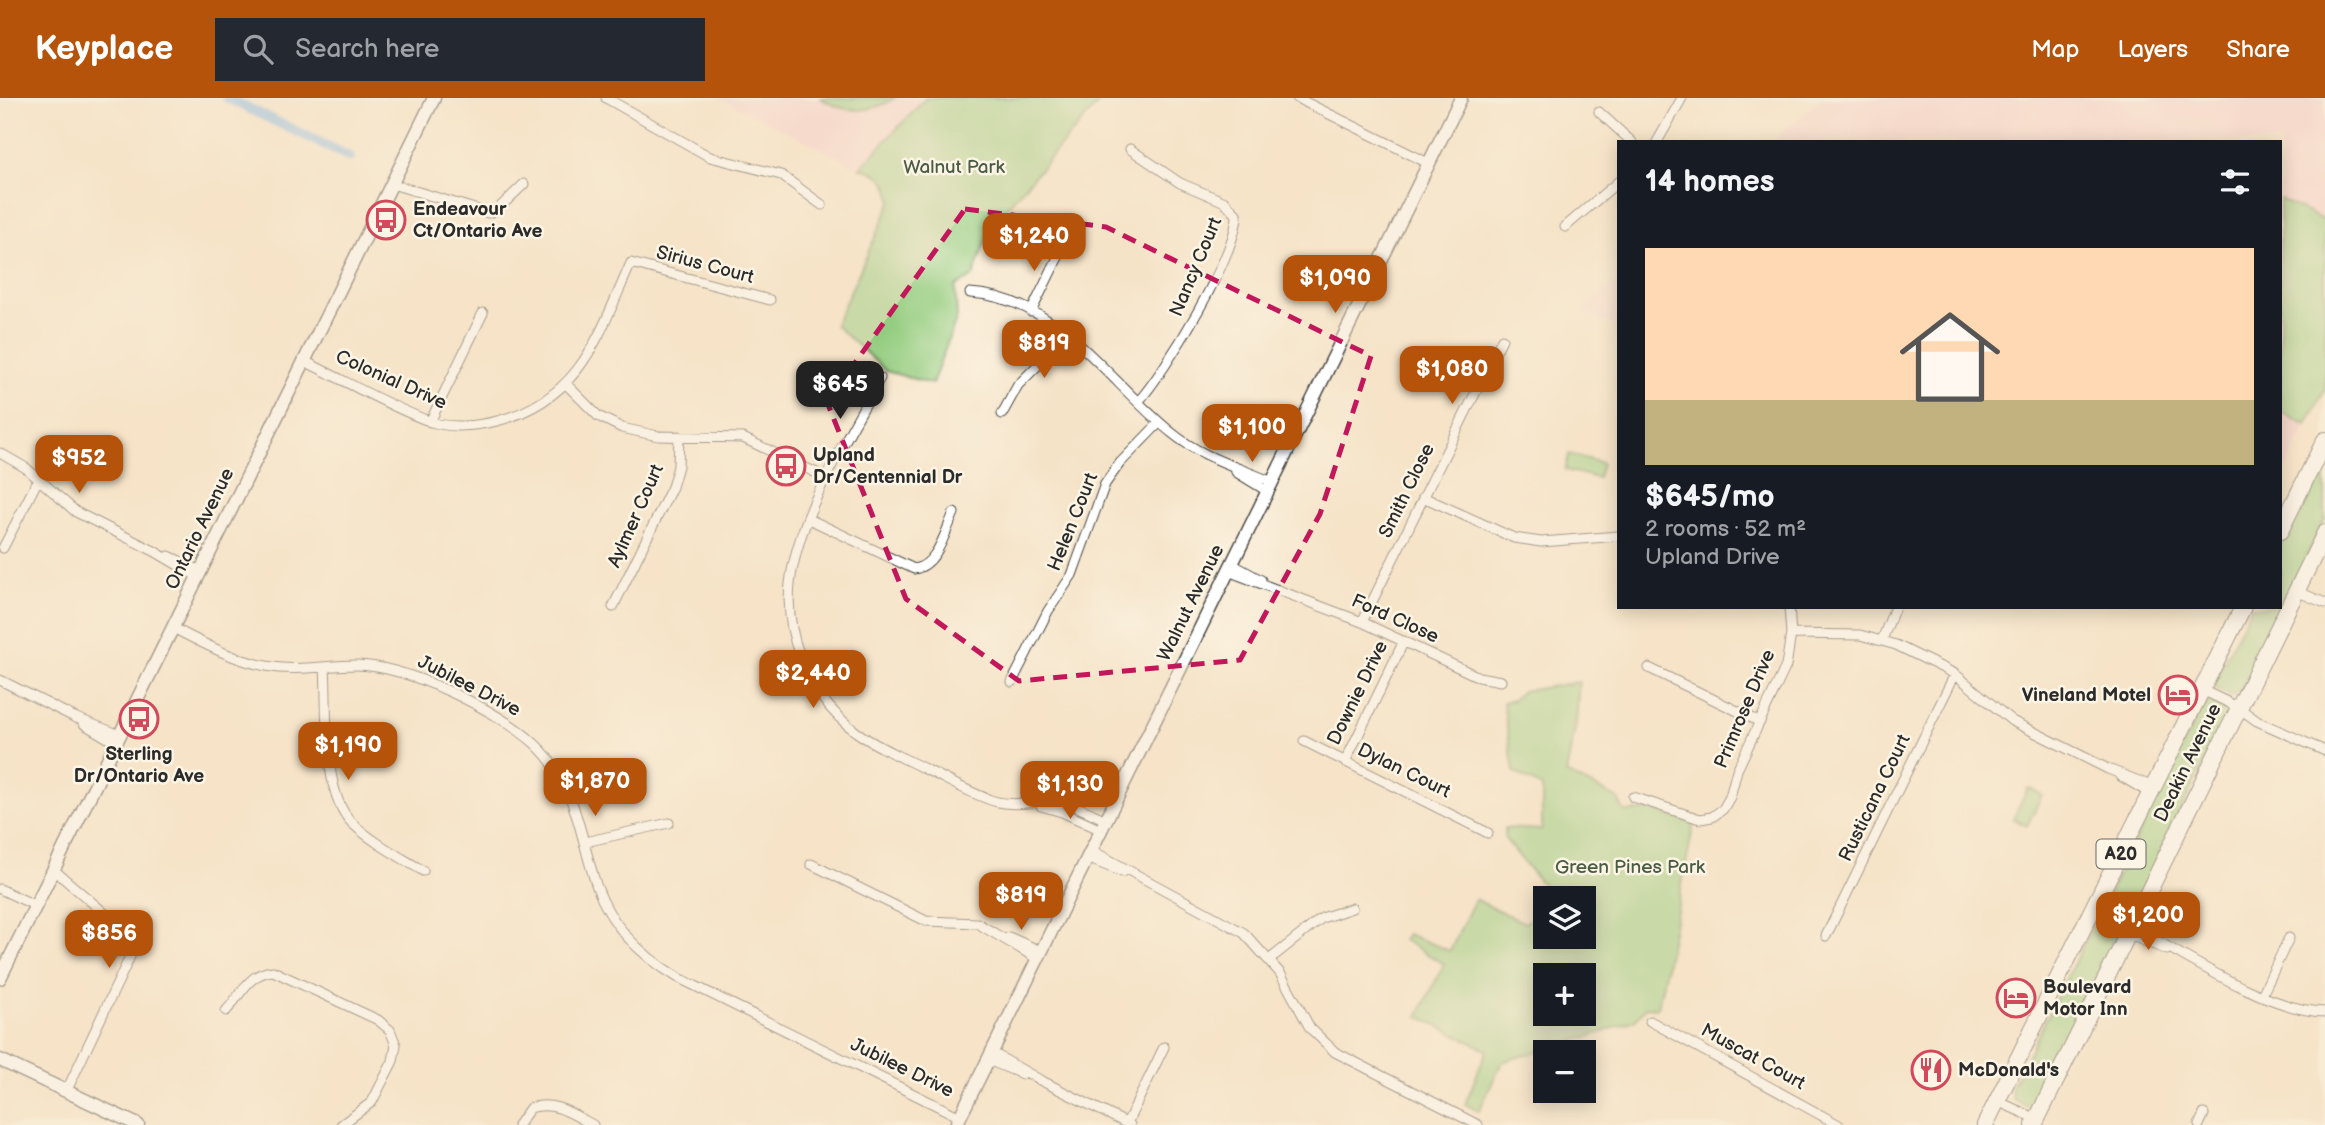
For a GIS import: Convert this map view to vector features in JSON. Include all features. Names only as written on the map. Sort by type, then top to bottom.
[{"type":"highway","points":[[2282,527],[2325,440]]},
{"type":"highway","name":"Deakin Avenue","points":[[2035,1122],[2325,533]]},
{"type":"highway","name":"Deakin Avenue","points":[[1985,1125],[2242,609]]},
{"type":"street","name":"Ontario Avenue","points":[[0,978],[434,98]]},
{"type":"street","points":[[606,98],[710,158],[781,175],[822,205]]},
{"type":"street","points":[[1297,98],[1428,163]]},
{"type":"street","name":"Walnut Avenue","points":[[958,1121],[1461,98]]},
{"type":"street","points":[[1658,140],[1682,98]]},
{"type":"street","points":[[1599,112],[1630,140]]},
{"type":"street","name":"Nancy Court","points":[[1130,149],[1180,183],[1225,202],[1237,215],[1235,230],[1195,316],[1138,402]]},
{"type":"street","points":[[1565,227],[1617,183]]},
{"type":"street","points":[[392,184],[488,213],[498,210],[524,184]]},
{"type":"street","points":[[1031,312],[1063,247]]},
{"type":"street","name":"Colonial Drive","points":[[304,361],[430,422],[481,425],[514,417],[542,403],[567,385],[590,357],[631,263]]},
{"type":"street","name":"Sirius Court","points":[[631,263],[770,300]]},
{"type":"street","points":[[970,293],[998,298],[1031,312],[1068,335],[1159,423],[1186,443],[1270,487]]},
{"type":"street","points":[[430,422],[483,313]]},
{"type":"street","points":[[1002,414],[1018,385],[1068,335]]},
{"type":"street","name":"Smith Close","points":[[1362,622],[1502,339]]},
{"type":"street","points":[[880,378],[827,478],[792,568],[789,602],[797,649],[819,695],[844,723],[872,742],[990,800],[1036,805],[1103,825]]},
{"type":"street","points":[[567,385],[598,416],[622,428],[658,436],[743,438],[827,478]]},
{"type":"street","name":"Helen Court","points":[[1012,682],[1048,611],[1072,575],[1105,484],[1120,463],[1159,423]]},
{"type":"street","name":"Aylmer Court","points":[[613,607],[672,487],[678,466],[679,436]]},
{"type":"street","points":[[0,453],[39,478],[76,512],[199,574]]},
{"type":"street","points":[[3,548],[39,478]]},
{"type":"street","points":[[1423,498],[1492,530],[1527,541],[1617,536]]},
{"type":"street","points":[[809,519],[914,569],[925,566],[932,559],[954,513]]},
{"type":"street","name":"Ford Close","points":[[1230,567],[1275,589],[1362,622],[1479,677],[1501,681]]},
{"type":"street","points":[[2296,591],[2325,603]]},
{"type":"street","name":"Primrose Drive","points":[[1633,797],[1700,819],[1712,817],[1727,804],[1737,770],[1786,666],[1791,634],[1789,609]]},
{"type":"street","points":[[1882,640],[1894,609]]},
{"type":"street","name":"Jubilee Drive","points":[[173,628],[246,662],[279,668],[373,666],[407,674],[517,729],[556,769],[574,803],[604,904],[648,958],[677,977],[958,1121]]},
{"type":"street","points":[[1791,634],[1852,634],[1882,640],[1955,674],[2012,721],[2153,790]]},
{"type":"street","name":"Downie Drive","points":[[1345,762],[1404,641]]},
{"type":"street","points":[[325,667],[332,778],[337,800],[351,821],[361,830],[423,871]]},
{"type":"street","points":[[1649,668],[1760,722]]},
{"type":"street","name":"Rusticana Court","points":[[1826,936],[1955,674]]},
{"type":"street","points":[[0,680],[118,739]]},
{"type":"street","points":[[2202,691],[2259,716],[2279,729],[2325,751]]},
{"type":"street","name":"Dylan Court","points":[[1304,741],[1488,833]]},
{"type":"street","points":[[585,842],[669,823]]},
{"type":"street","points":[[1089,854],[1233,926],[1270,959],[1301,1017],[1335,1052],[1475,1124]]},
{"type":"street","points":[[811,864],[926,921],[962,920],[990,930],[1040,955]]},
{"type":"street","points":[[54,870],[130,935],[135,946],[67,1090]]},
{"type":"street","points":[[0,889],[36,906]]},
{"type":"street","points":[[1270,959],[1322,918],[1352,908]]},
{"type":"street","points":[[2129,930],[2262,995],[2294,1008],[2325,1012]]},
{"type":"street","points":[[2262,995],[2289,938]]},
{"type":"street","points":[[226,1011],[249,981],[257,975],[273,971],[384,1024],[396,1045],[393,1061],[372,1102],[341,1125]]},
{"type":"street","name":"Muscat Court","points":[[1650,1021],[1839,1125]]},
{"type":"street","points":[[990,1056],[1128,1124],[1164,1047]]},
{"type":"street","points":[[0,1049],[14,1064]]},
{"type":"street","points":[[0,1060],[14,1064],[138,1125]]},
{"type":"street","points":[[1997,1101],[2035,1122]]},
{"type":"street","points":[[518,1125],[530,1108],[543,1105],[556,1106],[593,1125]]},
{"type":"street","points":[[2199,1125],[2204,1114]]},
{"type":"highlighted area","points":[[965,209],[1106,227],[1371,356],[1320,514],[1240,660],[1019,681],[906,599],[827,402]]},
{"type":"shaded area","points":[[719,98],[926,98],[860,168]]},
{"type":"shaded area","points":[[1821,98],[2325,98],[2325,389],[2282,476],[2282,140],[1774,140]]},
{"type":"shaded area","points":[[1617,280],[1617,327],[1583,310]]},
{"type":"green space","points":[[820,98],[895,98],[877,107],[858,110],[838,107]]},
{"type":"green space","name":"Walnut Park","points":[[926,98],[1103,98],[992,224],[973,276],[955,287],[957,317],[932,384],[886,371],[835,325],[892,200],[882,178],[860,168]]},
{"type":"green space","points":[[2282,200],[2325,221],[2325,389],[2307,425],[2282,412]]},
{"type":"green space","points":[[1569,454],[1602,463],[1598,478],[1565,470]]},
{"type":"green space","points":[[2325,456],[2325,519],[2282,607],[2282,543]]},
{"type":"green space","points":[[2250,609],[2281,609],[2240,692],[2230,696],[2216,688],[2215,680]]},
{"type":"green space","name":"Green Pines Park","points":[[1579,682],[1576,724],[1566,773],[1617,798],[1625,812],[1652,810],[1694,823],[1658,1008],[1646,1007],[1635,1020],[1576,1040],[1533,1040],[1533,1053],[1502,1062],[1479,1111],[1465,1104],[1487,1050],[1418,1016],[1444,964],[1403,940],[1407,934],[1450,951],[1475,899],[1525,923],[1533,917],[1533,949],[1596,949],[1596,886],[1543,886],[1505,839],[1505,828],[1542,830],[1542,787],[1514,772],[1503,702],[1513,700],[1522,691]]},
{"type":"green space","points":[[2210,702],[2223,708],[2227,716],[2036,1105],[2028,1107],[2013,1099],[2011,1089],[2202,707]]},
{"type":"green space","points":[[2028,788],[2042,795],[2027,826],[2013,819]]},
{"type":"waterway","points":[[227,98],[350,157]]},
{"type":"place","name":"Endeavour Ct/Ontario Ave","points":[[386,220]]},
{"type":"place","name":"Upland Dr/Centennial Dr","points":[[786,466]]},
{"type":"place","name":"Vineland Motel","points":[[2178,695]]},
{"type":"place","name":"Sterling Dr/Ontario Ave","points":[[139,719]]},
{"type":"place","name":"Boulevard Motor Inn","points":[[2016,998]]},
{"type":"place","name":"McDonald's","points":[[1931,1070]]}]
